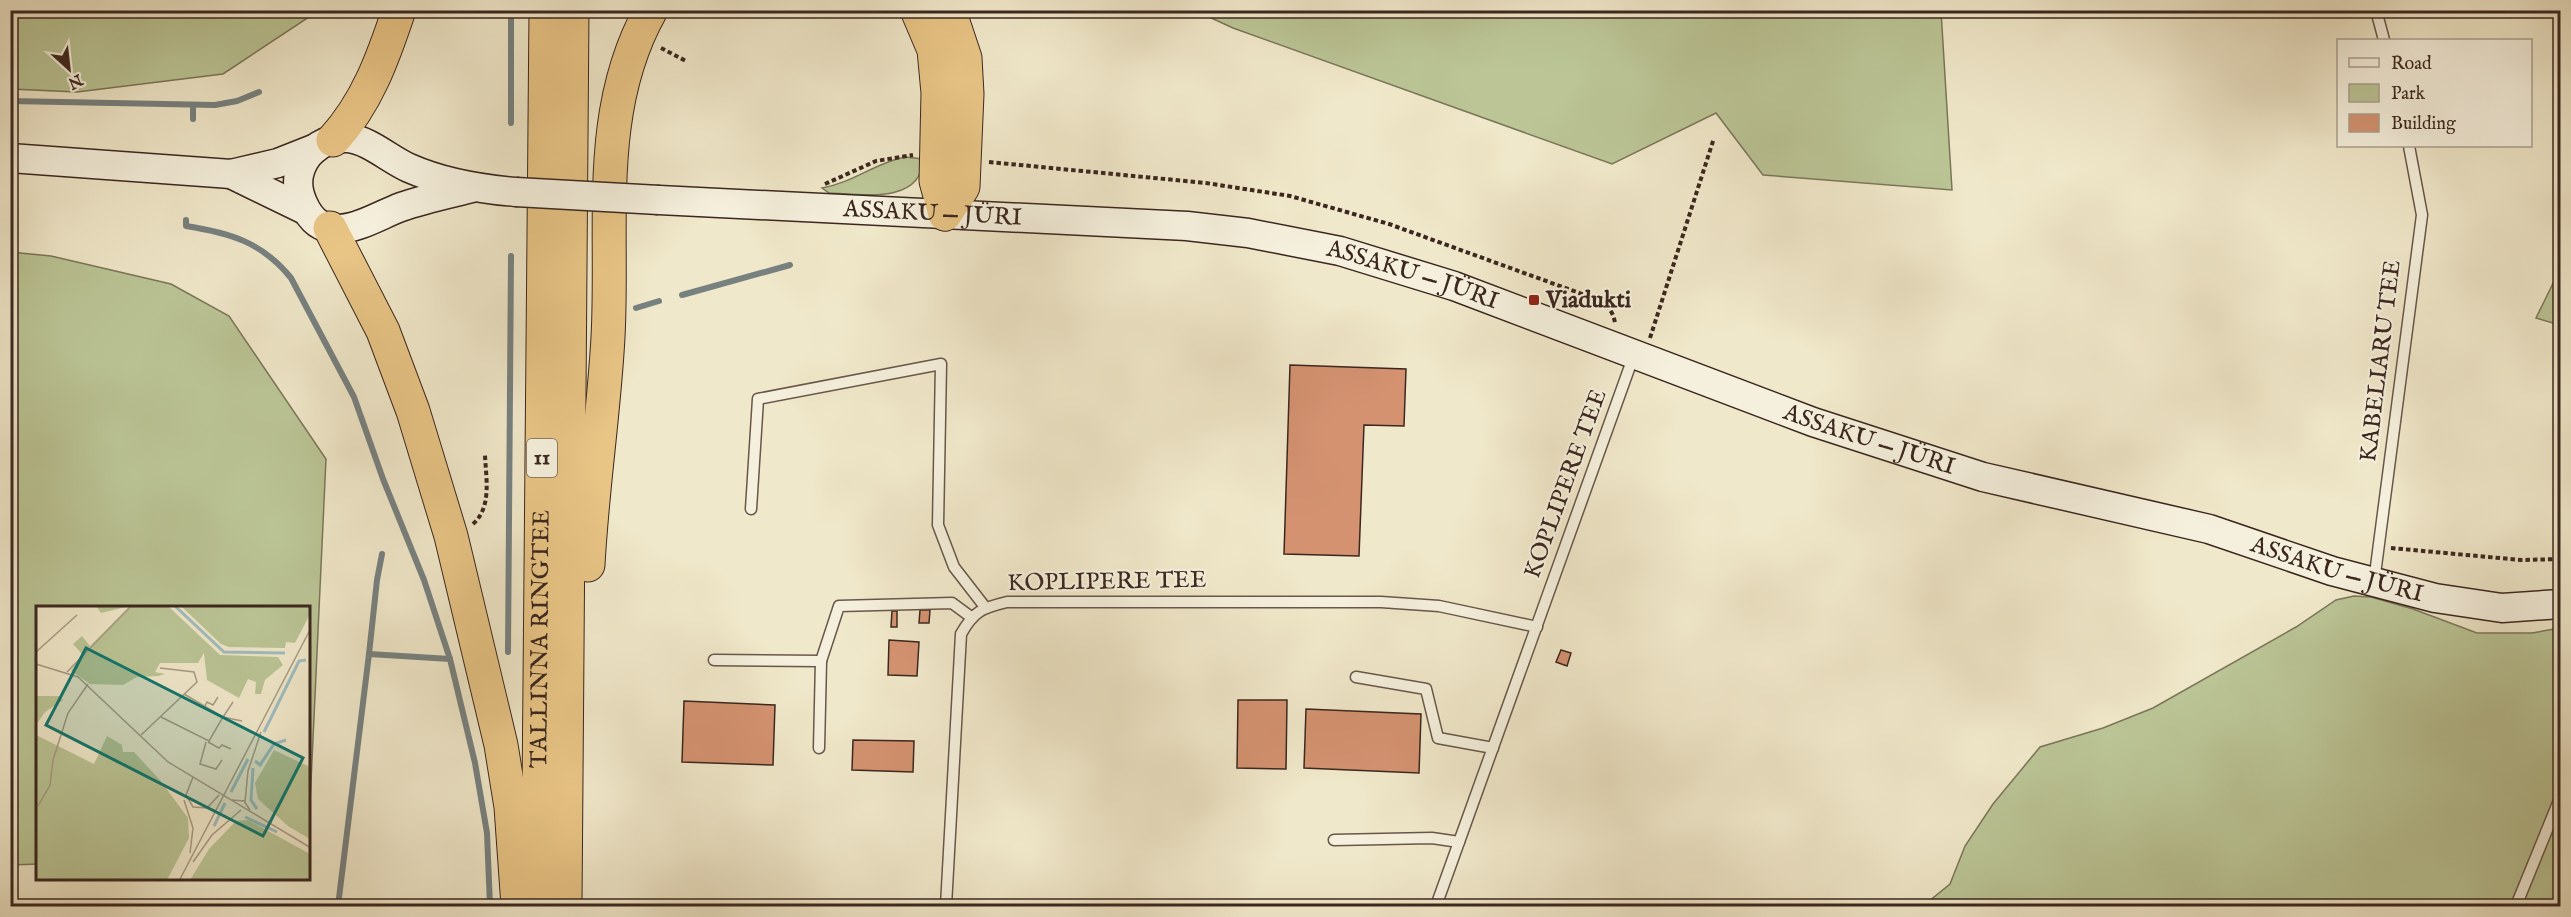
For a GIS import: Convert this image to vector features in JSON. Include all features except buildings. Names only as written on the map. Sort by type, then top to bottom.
[{"type":"highway","points":[[324,144],[347,124],[366,96],[384,56],[399,10]]},
{"type":"highway","name":"TALLINNA RINGTEE","points":[[538,906],[546,10]]},
{"type":"highway","name":"TALLINNA RINGTEE","points":[[565,906],[572,10]]},
{"type":"highway","points":[[565,863],[581,715],[590,534],[608,337],[610,148],[619,90],[637,36],[651,10]]},
{"type":"highway","points":[[917,10],[934,50],[939,132],[936,181],[945,214]]},
{"type":"highway","points":[[945,214],[963,187],[968,94],[964,58],[949,10]]},
{"type":"highway","points":[[318,219],[383,331],[413,411],[451,536],[501,745],[511,807],[518,906]]},
{"type":"street","name":"ASSAKU — JÜRI","points":[[324,144],[357,140],[411,169],[472,188],[659,201],[1187,226],[1248,233],[1340,251],[1454,286],[1813,422],[1983,477],[2209,529],[2332,571],[2435,598],[2502,608],[2560,604]]},
{"type":"street","points":[[10,158],[231,174],[278,163],[324,144]]},
{"type":"street","points":[[318,219],[299,196],[298,177],[304,160],[324,144]]},
{"type":"street","points":[[231,174],[318,219]]},
{"type":"street","name":"ASSAKU — JÜRI","points":[[318,219],[345,231],[401,207],[472,188]]},
{"type":"lane","points":[[2376,10],[2384,39]]},
{"type":"lane","name":"KABELIARU TEE","points":[[2374,582],[2422,214],[2409,147]]},
{"type":"lane","name":"KOPLIPERE TEE","points":[[1436,906],[1537,627],[1631,354]]},
{"type":"lane","points":[[751,509],[758,399],[941,364],[938,525],[954,567],[985,607]]},
{"type":"lane","name":"KOPLIPERE TEE","points":[[971,617],[985,607],[1007,602],[1381,602],[1438,606],[1537,627]]},
{"type":"lane","points":[[819,748],[820,661],[839,606],[952,603],[971,617],[961,634],[946,906]]},
{"type":"lane","points":[[714,660],[820,661]]},
{"type":"lane","points":[[1356,677],[1426,689],[1438,738],[1493,748]]},
{"type":"lane","points":[[2516,906],[2560,798]]},
{"type":"lane","points":[[1334,840],[1432,838],[1459,842]]},
{"type":"path","points":[[1631,354],[1714,138]]},
{"type":"path","points":[[885,159],[917,155]]},
{"type":"path","points":[[1009,164],[1246,189],[1311,201],[1389,224],[1606,305],[1614,316],[1617,332],[1631,354]]},
{"type":"path","points":[[451,536],[467,530],[481,517],[487,495],[485,455]]},
{"type":"path","points":[[2378,547],[2521,560],[2560,559]]},
{"type":"green space","points":[[11,10],[318,11],[223,74],[77,92],[11,89]]},
{"type":"green space","points":[[1196,11],[1941,11],[1952,190],[1763,175],[1716,113],[1612,164],[1233,28]]},
{"type":"green space","points":[[905,157],[923,159],[920,174],[912,184],[901,190],[887,194],[857,195],[829,193],[822,188],[843,182]]},
{"type":"green space","points":[[10,252],[51,256],[171,284],[229,316],[326,459],[310,803],[310,606],[36,606],[36,864],[11,865]]},
{"type":"green space","points":[[2560,269],[2560,325],[2536,318]]},
{"type":"green space","points":[[2354,596],[2371,597],[2413,609],[2477,633],[2532,633],[2560,628],[2560,798],[2548,829],[2560,836],[2560,906],[1923,906],[1950,884],[1965,846],[1993,804],[2040,747],[2103,728],[2153,708],[2296,627],[2336,600]]},
{"type":"waterway","points":[[511,10],[511,123]]},
{"type":"waterway","points":[[10,101],[215,105],[237,101],[259,92]]},
{"type":"waterway","points":[[193,105],[193,119]]},
{"type":"waterway","points":[[186,220],[186,226],[217,232],[244,241],[269,256],[280,266],[291,278],[354,397],[383,479],[424,580],[450,659],[475,763],[487,833],[490,906]]},
{"type":"waterway","points":[[508,652],[511,256]]},
{"type":"waterway","points":[[682,295],[790,265]]},
{"type":"waterway","points":[[636,308],[659,301]]},
{"type":"waterway","points":[[369,654],[382,554]]},
{"type":"waterway","points":[[338,906],[369,654],[450,659]]},
{"type":"place","name":"Viadukti","points":[[1534,300]]}]
